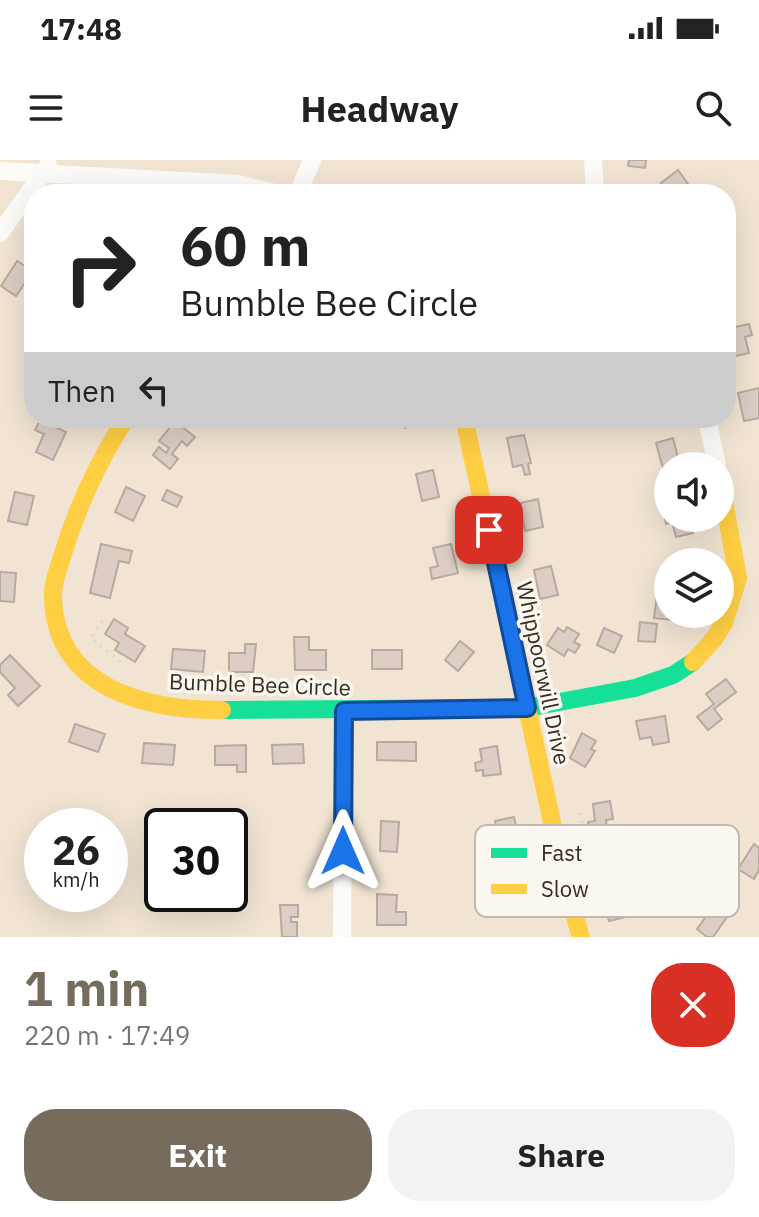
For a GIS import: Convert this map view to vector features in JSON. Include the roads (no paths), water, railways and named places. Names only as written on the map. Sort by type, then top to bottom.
[{"type":"street","points":[[302,184],[312,160]]},
{"type":"street","points":[[593,160],[594,184]]},
{"type":"street","points":[[0,171],[48,166],[238,184]]},
{"type":"street","points":[[35,184],[48,166]]},
{"type":"street","points":[[0,233],[24,200]]},
{"type":"street","name":"Bumble Bee Circle","points":[[120,428],[98,462],[72,523],[54,585],[53,600],[60,631],[74,660],[97,681],[118,693],[147,703],[183,710],[527,708],[635,688],[673,675],[701,655],[724,623],[738,578],[730,532]]},
{"type":"street","name":"Whippoorwill Drive","points":[[466,428],[553,825]]},
{"type":"street","points":[[709,428],[714,452]]},
{"type":"street","points":[[342,937],[344,711]]},
{"type":"street","name":"Whippoorwill Drive","points":[[575,917],[581,937]]}]
